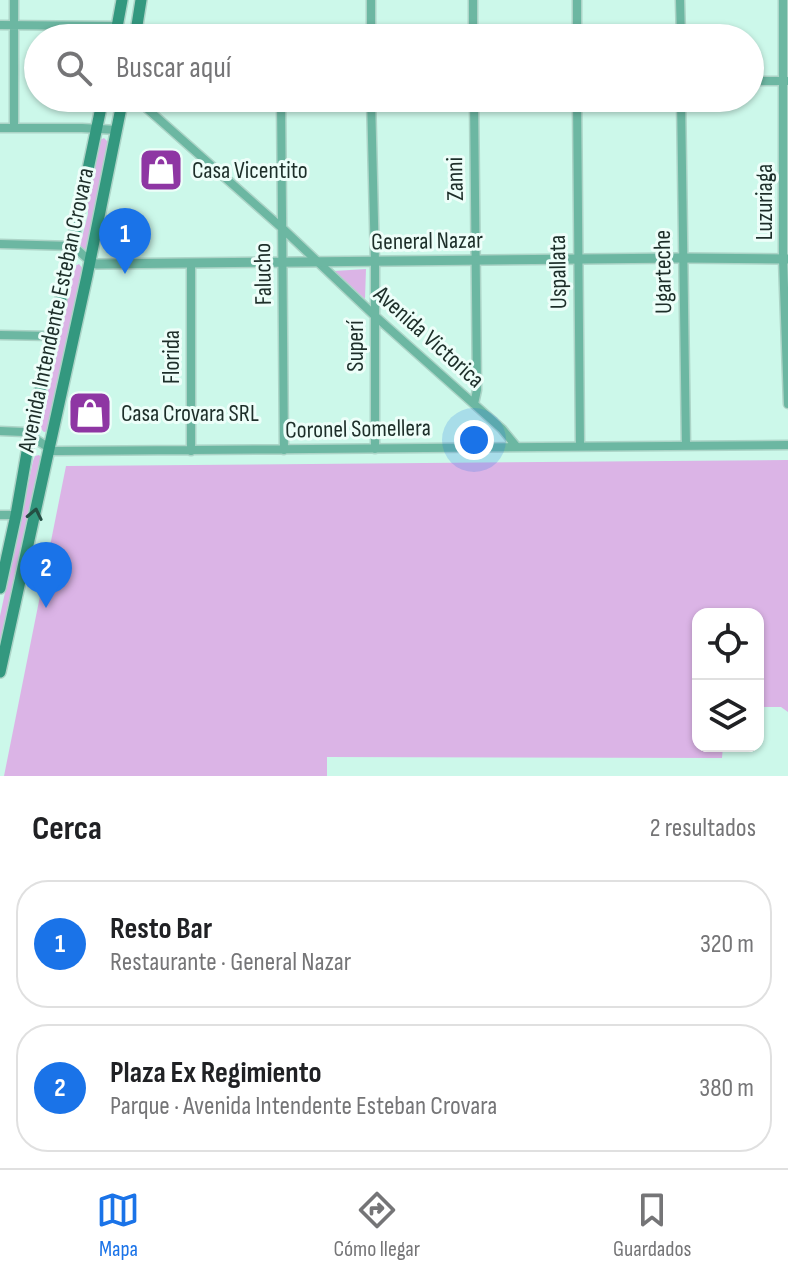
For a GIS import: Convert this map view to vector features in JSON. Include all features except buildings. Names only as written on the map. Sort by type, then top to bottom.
[{"type":"main road","points":[[118,24],[122,0]]},
{"type":"main road","points":[[137,24],[141,0]]},
{"type":"main road","name":"Avenida Intendente Esteban Crovara","points":[[0,588],[100,112]]},
{"type":"main road","name":"Avenida Intendente Esteban Crovara","points":[[0,672],[120,112]]},
{"type":"street","points":[[14,0],[14,128]]},
{"type":"street","points":[[371,0],[371,24]]},
{"type":"street","points":[[473,0],[473,24]]},
{"type":"street","points":[[577,0],[577,24]]},
{"type":"street","points":[[680,0],[681,24]]},
{"type":"street","name":"Luzuriaga","points":[[783,0],[788,404]]},
{"type":"street","points":[[0,25],[24,26]]},
{"type":"street","points":[[764,81],[786,81]]},
{"type":"street","name":"Avenida Victorica","points":[[151,112],[502,429],[516,446]]},
{"type":"street","name":"Falucho","points":[[281,112],[284,450]]},
{"type":"street","name":"Superí","points":[[371,112],[375,449]]},
{"type":"street","name":"Zanni","points":[[474,112],[477,390],[474,404]]},
{"type":"street","name":"Uspallata","points":[[577,112],[580,446]]},
{"type":"street","name":"Ugarteche","points":[[681,112],[686,446]]},
{"type":"street","points":[[0,128],[117,130]]},
{"type":"street","points":[[0,244],[73,246],[90,261]]},
{"type":"street","name":"General Nazar","points":[[90,261],[96,264],[786,259]]},
{"type":"street","name":"Florida","points":[[191,263],[191,451]]},
{"type":"street","points":[[0,335],[53,336]]},
{"type":"street","points":[[0,431],[30,435]]},
{"type":"street","name":"Coronel Somellera","points":[[30,435],[59,451],[788,445]]},
{"type":"street","points":[[0,515],[16,515]]},
{"type":"shaded area","points":[[104,138],[109,147],[85,252],[80,245],[88,214],[87,196],[98,145]]},
{"type":"shaded area","points":[[79,264],[83,269],[49,431],[44,432],[41,424],[73,267]]},
{"type":"shaded area","points":[[366,269],[365,299],[334,271]]},
{"type":"shaded area","points":[[39,455],[42,458],[0,664],[0,616],[33,461]]},
{"type":"shaded area","points":[[788,460],[788,712],[781,707],[764,707],[764,608],[692,608],[692,752],[722,752],[722,758],[327,757],[327,776],[4,776],[66,466]]},
{"type":"place","name":"Casa Vicentito","points":[[161,170]]},
{"type":"place","name":"Resto Bar","points":[[125,274]]},
{"type":"place","name":"Casa Crovara SRL","points":[[90,413]]},
{"type":"place","name":"Plaza Ex Regimiento","points":[[46,608]]}]
